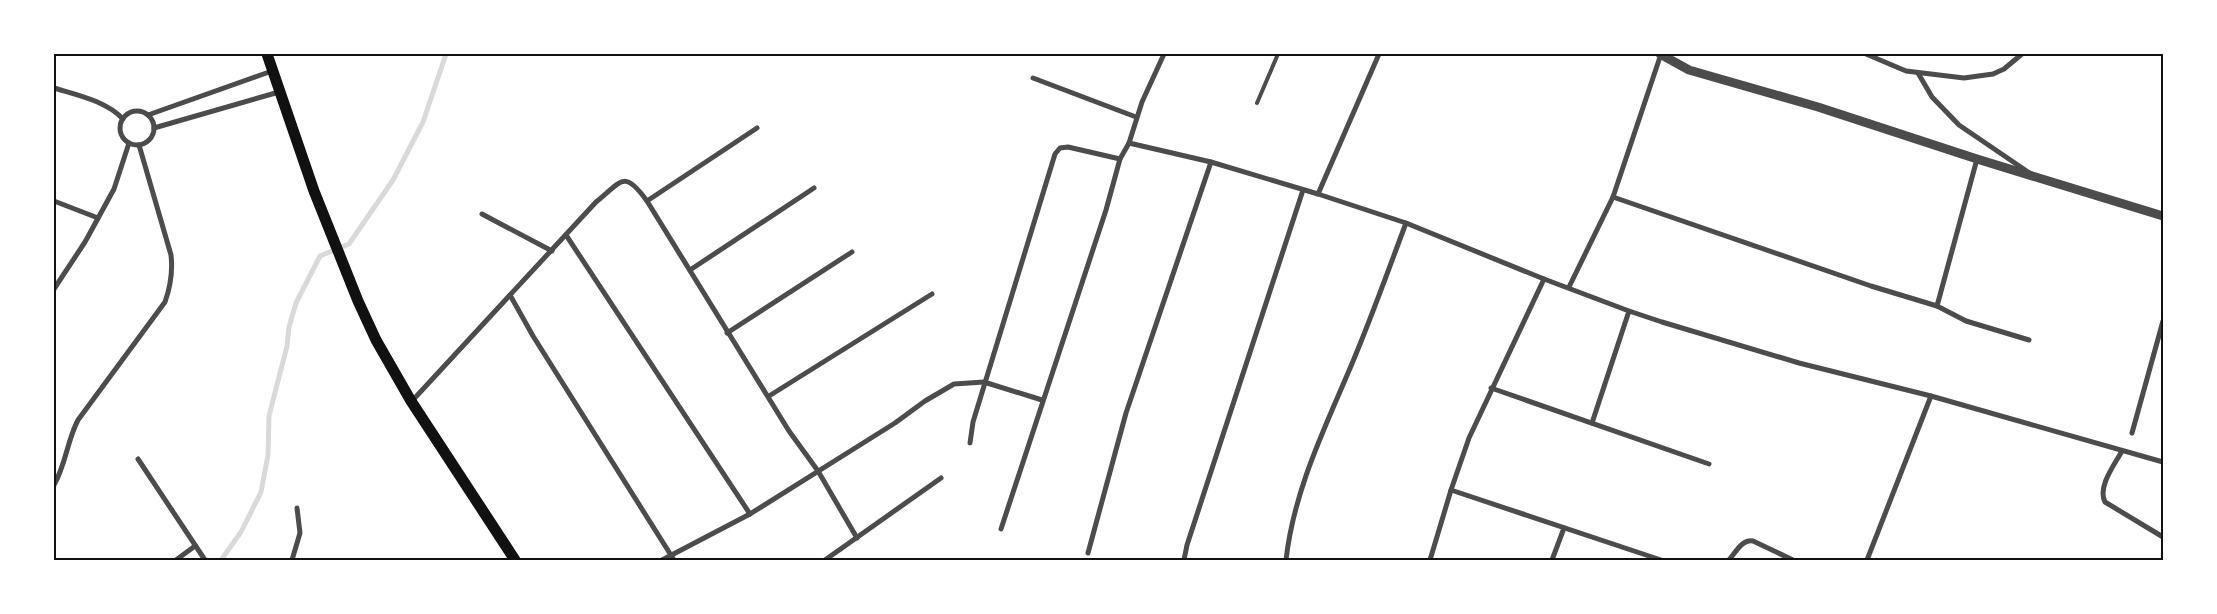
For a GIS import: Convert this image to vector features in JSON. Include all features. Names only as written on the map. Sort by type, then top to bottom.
[{"type":"main road","points":[[267,54],[314,191],[358,302],[376,340],[411,401],[515,560]]},
{"type":"street","points":[[1001,529],[1106,210],[1120,159],[1129,143],[1136,117],[1164,54]]},
{"type":"street","points":[[1318,194],[1378,54]]},
{"type":"street","points":[[1569,288],[1613,196],[1661,54],[1689,70],[1818,107],[1977,160],[2163,216]]},
{"type":"street","points":[[1866,54],[1906,71],[1964,78],[1979,78],[1993,74],[2004,69],[2022,54]]},
{"type":"street","points":[[148,115],[272,71]]},
{"type":"street","points":[[1918,73],[1932,97],[1959,125],[2035,177]]},
{"type":"street","points":[[1033,78],[1136,117]]},
{"type":"street","points":[[54,88],[102,104],[116,111],[123,119]]},
{"type":"street","points":[[154,128],[279,92]]},
{"type":"street","points":[[134,111],[144,112],[148,115],[154,128],[150,139],[139,145],[129,143],[120,130],[123,119],[134,111]]},
{"type":"street","points":[[647,201],[757,128]]},
{"type":"street","points":[[54,289],[114,189],[129,143]]},
{"type":"street","points":[[1129,143],[1211,162],[1318,194],[1406,224],[1629,311],[1800,363],[1931,396],[2163,462]]},
{"type":"street","points":[[54,485],[61,473],[72,432],[78,420],[165,302],[171,285],[173,269],[170,255],[139,145]]},
{"type":"street","points":[[970,443],[972,422],[1055,154],[1060,148],[1068,147],[1120,159]]},
{"type":"street","points":[[1938,306],[1977,160]]},
{"type":"street","points":[[1088,553],[1126,413],[1211,162]]},
{"type":"street","points":[[411,401],[596,202],[618,183],[628,180],[634,183],[647,201],[789,431],[818,471],[857,538]]},
{"type":"street","points":[[690,270],[814,188]]},
{"type":"street","points":[[1184,560],[1199,508],[1303,190]]},
{"type":"street","points":[[1613,196],[1870,286],[1938,306],[1966,321],[2029,340]]},
{"type":"street","points":[[54,201],[98,218]]},
{"type":"street","points":[[482,214],[552,251]]},
{"type":"street","points":[[1286,560],[1292,522],[1314,451],[1352,365],[1406,224]]},
{"type":"street","points":[[566,235],[750,514]]},
{"type":"street","points":[[727,333],[852,252]]},
{"type":"street","points":[[1430,560],[1450,490],[1469,438],[1544,279]]},
{"type":"street","points":[[769,396],[932,294]]},
{"type":"street","points":[[510,295],[538,344],[672,558]]},
{"type":"street","points":[[1592,422],[1629,311]]},
{"type":"street","points":[[2132,433],[2163,321]]},
{"type":"street","points":[[662,560],[672,558],[750,514],[895,423],[924,401],[954,384],[984,382],[1042,400]]},
{"type":"street","points":[[1491,388],[1709,464]]},
{"type":"street","points":[[1867,560],[1931,396]]},
{"type":"street","points":[[2122,451],[2104,486],[2103,499],[2163,537]]},
{"type":"street","points":[[138,459],[205,560]]},
{"type":"street","points":[[825,560],[941,478]]},
{"type":"street","points":[[1450,490],[1661,560]]},
{"type":"street","points":[[292,560],[300,533],[296,508]]},
{"type":"street","points":[[1552,560],[1564,528]]},
{"type":"street","points":[[1729,560],[1744,542],[1748,540],[1793,560]]},
{"type":"street","points":[[176,560],[195,546]]},
{"type":"lane","points":[[1256,103],[1278,54]]},
{"type":"waterway","points":[[221,560],[241,532],[261,492],[268,455],[269,416],[296,303],[320,256],[349,244],[393,180],[423,122],[446,54]]}]
